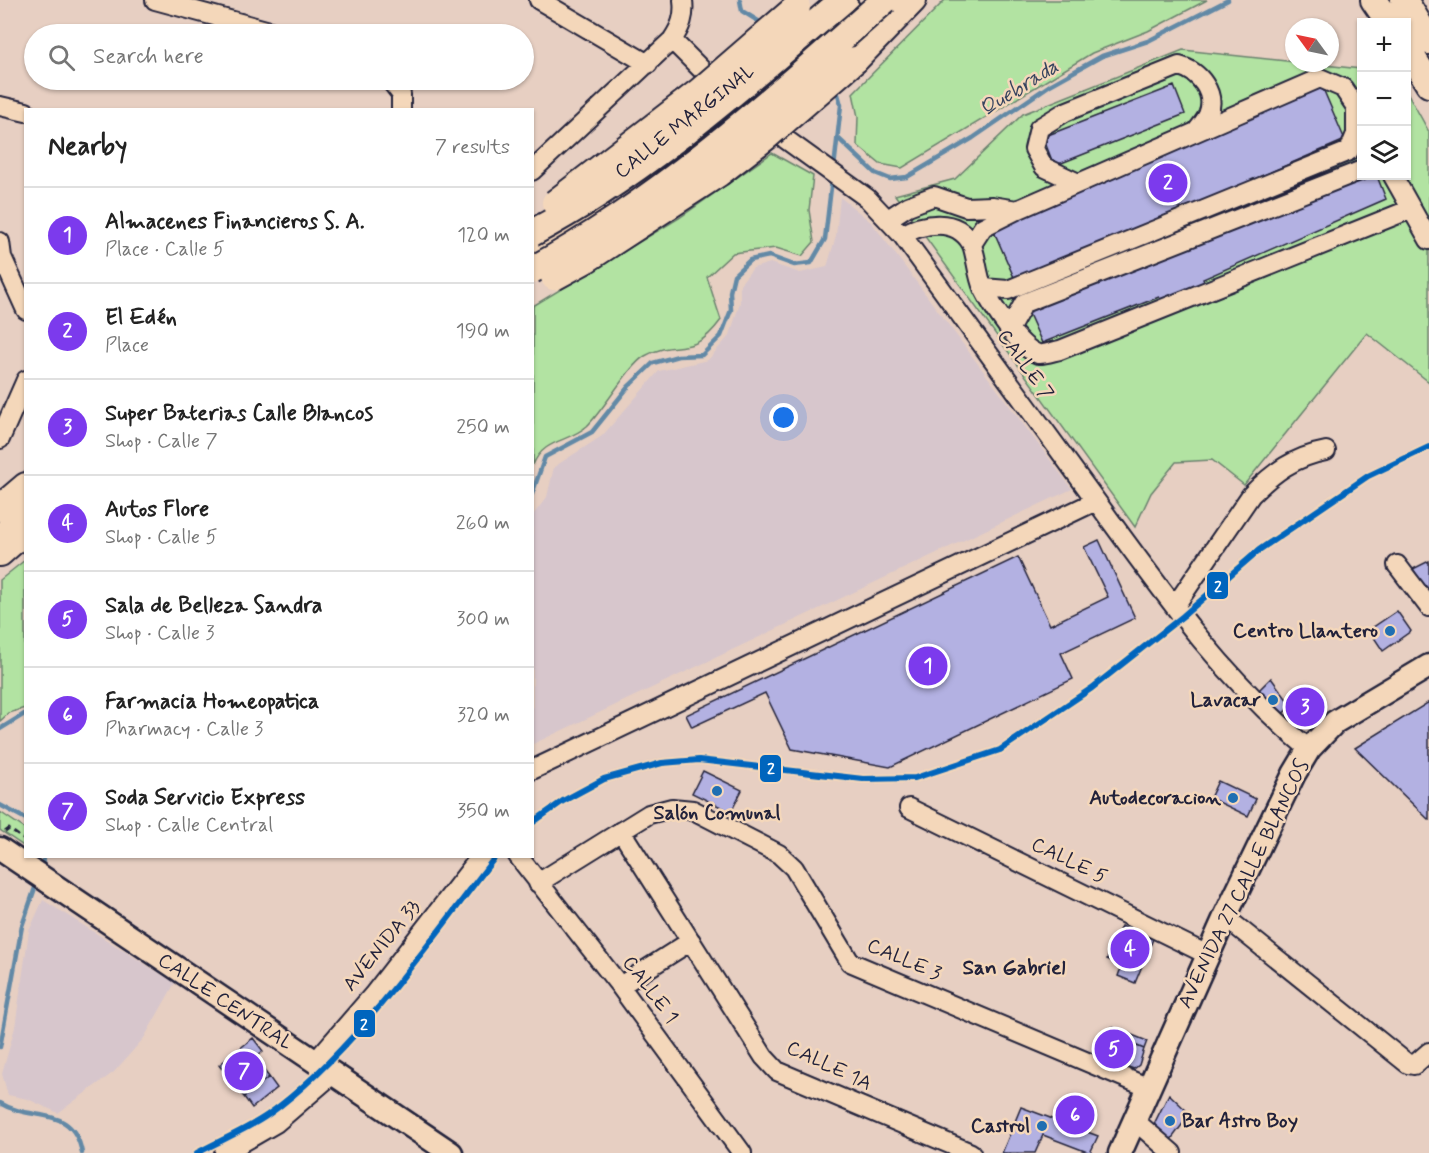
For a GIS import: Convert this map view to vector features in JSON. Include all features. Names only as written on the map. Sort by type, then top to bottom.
[{"type":"highway","points":[[534,269],[609,224],[664,186],[739,128],[885,0]]},
{"type":"highway","points":[[534,286],[587,259],[719,173],[767,136],[855,60],[913,0]]},
{"type":"highway","points":[[1374,0],[1386,18]]},
{"type":"highway","points":[[1404,0],[1429,41]]},
{"type":"highway","points":[[534,232],[625,177],[850,2]]},
{"type":"highway","points":[[534,217],[692,98],[801,3]]},
{"type":"highway","points":[[1411,54],[1429,84]]},
{"type":"highway","points":[[0,508],[24,488]]},
{"type":"highway","points":[[0,553],[24,532]]},
{"type":"main road","name":"AVENIDA 27 CALLE BLANCOS","points":[[1120,1153],[1225,916],[1294,774],[1309,749],[1335,722],[1429,666]]},
{"type":"main road","name":"CALLE CENTRAL","points":[[5,839],[24,856]]},
{"type":"main road","name":"CALLE CENTRAL","points":[[26,858],[67,896],[451,1153]]},
{"type":"street","points":[[155,0],[244,24]]},
{"type":"street","points":[[539,0],[648,64]]},
{"type":"street","points":[[534,169],[672,40],[680,28],[685,12],[683,0]]},
{"type":"street","name":"CALLE MARGINAL","points":[[534,253],[626,197],[688,153],[738,105],[823,31],[850,2]]},
{"type":"street","name":"CALLE 7","points":[[672,40],[738,105],[867,198],[888,219],[1096,501],[1227,673],[1272,719],[1309,749]]},
{"type":"street","points":[[1078,183],[1044,167],[1034,149],[1039,128],[1065,112],[1179,66],[1200,75],[1209,93],[1209,114],[1196,133]]},
{"type":"street","points":[[972,244],[983,227],[1017,210],[1320,78],[1342,88],[1357,108]]},
{"type":"street","name":"CALLE MARGINAL","points":[[534,243],[571,223],[623,188],[738,105]]},
{"type":"street","points":[[0,106],[24,112]]},
{"type":"street","points":[[983,288],[1008,290],[1349,151],[1357,126]]},
{"type":"street","points":[[1010,328],[1024,303],[1357,172]]},
{"type":"street","points":[[1394,180],[1428,238]]},
{"type":"street","points":[[888,219],[908,206],[934,196],[966,207],[992,206],[1017,210]]},
{"type":"street","points":[[902,235],[920,225],[933,224],[959,231],[972,244],[983,288],[1023,347],[1040,355],[1060,350],[1411,209]]},
{"type":"street","points":[[1,252],[24,305]]},
{"type":"street","points":[[0,439],[24,385]]},
{"type":"street","points":[[1175,606],[1251,495],[1288,463],[1304,455],[1326,451]]},
{"type":"street","points":[[534,769],[1096,501]]},
{"type":"street","points":[[0,532],[24,512]]},
{"type":"street","points":[[1397,565],[1429,607]]},
{"type":"street","name":"CALLE 3","points":[[621,831],[649,813],[672,808],[693,810],[779,854],[794,868],[850,962],[1149,1088]]},
{"type":"street","name":"CALLE 5","points":[[909,808],[1208,955]]},
{"type":"street","points":[[538,882],[621,831]]},
{"type":"street","name":"CALLE 1A","points":[[621,831],[764,1057],[777,1071],[971,1153]]},
{"type":"street","name":"AVENIDA 33","points":[[224,1153],[276,1123],[324,1068],[373,995],[479,858]]},
{"type":"street","name":"CALLE 1","points":[[520,858],[620,986],[742,1153]]},
{"type":"street","points":[[1225,916],[1408,1064],[1414,1065],[1429,1053]]},
{"type":"street","points":[[620,986],[691,941]]},
{"type":"street","points":[[1134,1120],[1172,1153]]},
{"type":"path","points":[[5,839],[24,841]]},
{"type":"shaded area","points":[[840,197],[872,223],[1072,489],[534,744],[534,514],[547,497],[554,467],[602,436],[659,371],[708,360],[730,335],[740,302],[740,284],[753,268],[770,263],[800,273],[827,267],[836,236]]},
{"type":"shaded area","points":[[43,900],[175,983],[144,1038],[114,1072],[58,1113],[28,1099],[8,1095],[2,1074],[15,1027],[29,931]]},
{"type":"green space","points":[[945,0],[1207,0],[1148,31],[1092,53],[902,168],[880,164],[857,145],[858,117],[853,93]]},
{"type":"green space","points":[[1183,50],[1285,61],[1285,72],[1339,72],[1339,67],[1357,69],[1357,180],[1411,180],[1411,99],[1429,132],[1429,382],[1367,333],[1244,485],[1212,460],[1176,462],[1151,493],[1135,527],[895,195],[955,179],[1023,114]]},
{"type":"green space","points":[[772,153],[813,176],[809,210],[814,242],[802,256],[776,248],[733,253],[707,277],[721,320],[710,333],[692,344],[667,348],[645,356],[631,369],[587,426],[550,445],[543,450],[534,463],[534,305],[679,218]]},
{"type":"green space","points":[[24,561],[24,708],[9,713],[0,721],[0,580]]},
{"type":"green space","points":[[0,812],[24,828],[24,846],[0,830]]},
{"type":"building","points":[[1321,84],[1345,140],[1016,282],[992,227]]},
{"type":"building","points":[[1174,86],[1185,114],[1054,166],[1043,137]]},
{"type":"building","points":[[1357,163],[1357,180],[1379,180],[1386,199],[1203,279],[1205,283],[1162,302],[1159,297],[1042,343],[1025,305]]},
{"type":"building","points":[[1099,540],[1135,618],[1061,653],[1073,679],[890,767],[792,749],[765,693],[692,727],[686,715],[1018,557],[1050,625],[1108,597],[1084,547]]},
{"type":"building","points":[[1429,561],[1429,594],[1413,569]]},
{"type":"building","name":"Centro Llantero","points":[[1397,611],[1411,631],[1383,651],[1369,630]]},
{"type":"building","name":"Lavacar","points":[[1271,678],[1291,705],[1279,718],[1254,695]]},
{"type":"building","points":[[1305,693],[1318,708],[1304,720],[1291,705]]},
{"type":"building","points":[[1429,702],[1429,820],[1355,748]]},
{"type":"building","name":"Salón Comunal","points":[[703,771],[742,790],[731,812],[692,793]]},
{"type":"building","name":"Autodecoracion","points":[[1218,781],[1256,799],[1248,816],[1210,798]]},
{"type":"building","points":[[1121,926],[1153,939],[1135,983],[1118,976],[1122,965],[1107,959]]},
{"type":"building","points":[[1112,1027],[1147,1041],[1144,1049],[1109,1035]]},
{"type":"building","points":[[1109,1035],[1128,1042],[1119,1064],[1100,1057]]},
{"type":"building","points":[[253,1038],[263,1051],[254,1058],[269,1077],[244,1097],[219,1065]]},
{"type":"building","points":[[1128,1042],[1144,1049],[1139,1065],[1134,1069],[1119,1064]]},
{"type":"building","points":[[269,1077],[277,1088],[252,1108],[244,1097]]},
{"type":"building","name":"Bar Astro Boy","points":[[1169,1094],[1190,1114],[1170,1141],[1152,1128]]},
{"type":"building","points":[[1068,1100],[1090,1109],[1081,1130],[1059,1121]]},
{"type":"building","name":"Castrol","points":[[1021,1107],[1098,1136],[1090,1153],[1043,1135],[1035,1153],[1002,1153]]},
{"type":"waterway","points":[[740,0],[742,11],[763,24]]},
{"type":"waterway","name":"Quebrada","points":[[839,139],[875,173],[890,179],[907,177],[973,138],[1050,85],[1102,56],[1148,41],[1228,0]]},
{"type":"waterway","points":[[834,168],[841,105],[836,87]]},
{"type":"waterway","points":[[534,488],[545,457],[592,432],[629,386],[653,363],[678,356],[702,355],[721,336],[731,310],[730,292],[734,275],[750,260],[769,256],[794,265],[811,263],[825,239],[832,179]]},
{"type":"waterway","points":[[0,729],[24,714]]},
{"type":"waterway","points":[[0,805],[24,818]]},
{"type":"waterway","points":[[42,868],[44,858]]},
{"type":"waterway","points":[[0,1047],[22,926],[37,882]]},
{"type":"waterway","points":[[0,1103],[12,1109],[61,1120],[77,1137],[82,1153]]},
{"type":"transit line","name":"2","points":[[534,822],[563,801],[604,779],[662,763],[699,760],[863,779],[915,778],[1000,750],[1092,688],[1183,616],[1259,550],[1368,476],[1429,447]]},
{"type":"transit line","name":"2","points":[[197,1153],[269,1114],[331,1060],[390,993],[494,858]]},
{"type":"place","name":"El Edén","points":[[1168,183]]},
{"type":"place","name":"Centro Llantero","points":[[1390,631]]},
{"type":"place","name":"Almacenes Financieros S. A.","points":[[928,666]]},
{"type":"place","name":"Lavacar","points":[[1273,700]]},
{"type":"place","name":"Super Baterias Calle Blancos","points":[[1305,707]]},
{"type":"place","name":"Salón Comunal","points":[[717,791]]},
{"type":"place","name":"Autodecoracion","points":[[1233,798]]},
{"type":"place","name":"Autos Flore","points":[[1130,949]]},
{"type":"place","name":"Sala de Belleza Sandra","points":[[1114,1049]]},
{"type":"place","name":"Soda Servicio Express","points":[[244,1071]]},
{"type":"place","name":"Farmacia Homeopatica","points":[[1075,1115]]},
{"type":"place","name":"Bar Astro Boy","points":[[1170,1121]]},
{"type":"place","name":"Castrol","points":[[1042,1126]]},
{"type":"district","name":"San Gabriel","points":[[1014,968]]}]
